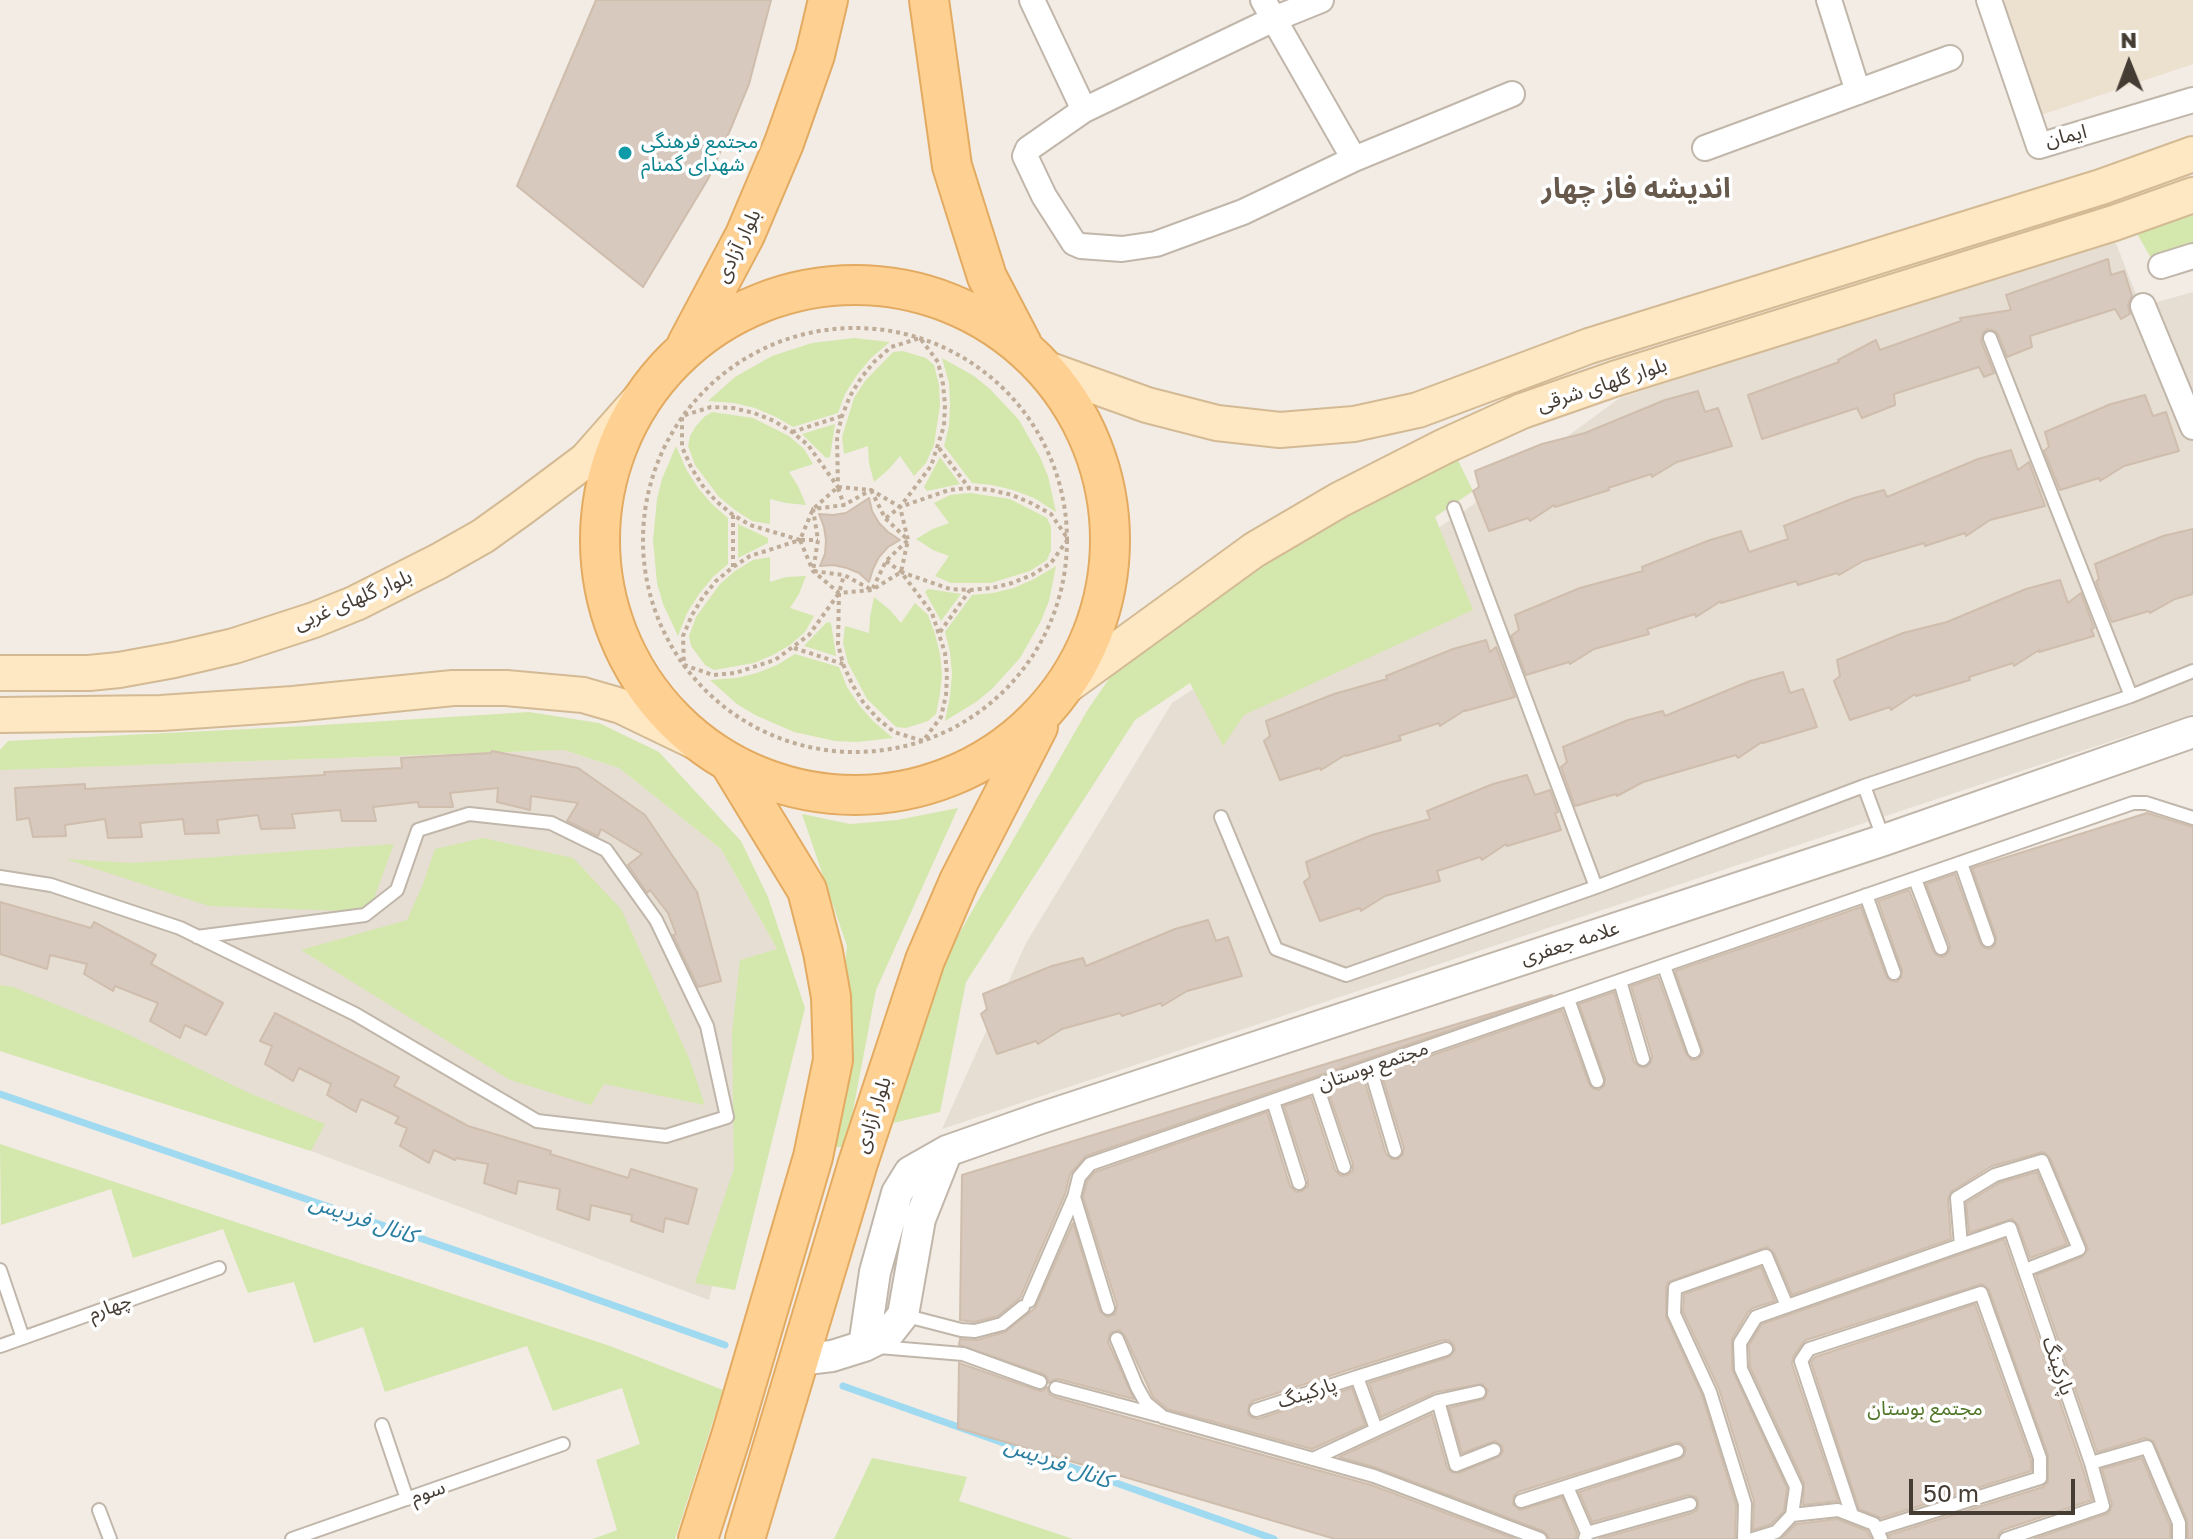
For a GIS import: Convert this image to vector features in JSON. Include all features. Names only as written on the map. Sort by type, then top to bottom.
[{"type":"main road","name":"بلوار آزادی","points":[[683,351],[745,235],[784,143],[815,55],[828,0]]},
{"type":"main road","points":[[929,0],[952,166],[987,277],[1035,359]]},
{"type":"main road","name":"بلوار گلهای شرقی","points":[[1035,359],[1147,405],[1217,423],[1280,430],[1354,424],[1418,410],[1589,346],[2101,187],[2193,154]]},
{"type":"main road","name":"بلوار گلهای شرقی","points":[[1055,699],[1254,550],[1339,500],[1522,411],[1614,379],[2114,223],[2193,195]]},
{"type":"main road","points":[[698,1539],[813,1157],[833,1060],[831,997],[807,890],[718,754],[685,731],[666,712],[634,669],[612,620],[603,581],[599,542],[605,488],[621,438],[647,391],[683,351],[704,335],[726,320],[775,298],[827,287],[854,285],[907,290],[958,306],[982,319],[1035,359]]},
{"type":"main road","name":"بلوار آزادی","points":[[745,1539],[858,1163],[925,960],[959,881],[1055,699],[1078,666],[1099,617],[1110,565],[1111,538],[1105,485],[1089,435],[1062,389],[1035,359]]},
{"type":"main road","name":"بلوار گلهای غربی","points":[[0,673],[89,673],[174,660],[234,646],[356,603],[483,536],[522,508],[586,460],[647,391]]},
{"type":"main road","points":[[0,715],[161,713],[453,688],[506,688],[583,695],[621,706],[778,783],[817,792],[857,795],[910,789],[961,772],[985,760],[1028,728],[1055,699]]},
{"type":"street","points":[[1032,0],[1084,110]]},
{"type":"street","points":[[1321,0],[1269,10],[1084,110],[1028,149],[1025,156],[1044,196],[1074,243],[1122,249],[1156,244],[1243,212],[1354,159],[1512,94]]},
{"type":"street","points":[[1829,0],[1858,92]]},
{"type":"street","name":"ایمان","points":[[1989,0],[2039,146],[2193,100]]},
{"type":"street","points":[[1269,10],[1354,159]]},
{"type":"street","points":[[1705,148],[1950,58]]},
{"type":"street","points":[[2161,266],[2193,256]]},
{"type":"street","points":[[2143,306],[2193,427]]},
{"type":"street","name":"علامه جعفری","points":[[864,1346],[875,1272],[897,1193],[910,1172],[947,1151],[1884,840],[2193,732]]},
{"type":"street","points":[[798,1360],[832,1356],[864,1346],[888,1334],[903,1315],[920,1219],[947,1151]]},
{"type":"lane","points":[[1990,338],[2131,696]]},
{"type":"lane","points":[[1454,508],[1596,887]]},
{"type":"lane","points":[[1221,817],[1276,949],[1346,975],[1596,887],[1864,786],[2131,696],[2193,671]]},
{"type":"lane","points":[[1864,786],[1884,840]]},
{"type":"lane","name":"مجتمع بوستان","points":[[903,1315],[961,1330],[975,1331],[1002,1324],[1026,1304],[1074,1197],[1079,1177],[1090,1164],[2133,803],[2146,803],[2193,818]]},
{"type":"lane","points":[[0,877],[51,885],[180,928],[197,937],[355,1014],[537,1121],[666,1136],[727,1117],[707,1026],[656,920],[606,850],[551,823],[469,814],[418,830],[397,890],[365,915],[197,937]]},
{"type":"lane","points":[[1961,863],[1988,940]]},
{"type":"lane","points":[[1915,879],[1941,948]]},
{"type":"lane","points":[[1866,895],[1894,973]]},
{"type":"lane","points":[[1664,966],[1694,1051]]},
{"type":"lane","points":[[1620,981],[1643,1059]]},
{"type":"lane","points":[[1568,999],[1597,1081]]},
{"type":"lane","points":[[1370,1067],[1395,1151]]},
{"type":"lane","points":[[1317,1086],[1344,1167]]},
{"type":"lane","points":[[1273,1101],[1299,1183]]},
{"type":"lane","points":[[1753,1539],[1776,1532],[1792,1515],[1796,1487],[1741,1369],[1740,1343],[1756,1317],[1961,1245],[1957,1198],[1995,1175],[2042,1161],[2079,1249],[2025,1270]]},
{"type":"lane","points":[[1074,1197],[1108,1308]]},
{"type":"lane","name":"پارکینگ","points":[[1961,1245],[2010,1228],[2103,1506],[2006,1539]]},
{"type":"lane","points":[[1744,1539],[1745,1504],[1710,1392],[1674,1314],[1675,1288],[1766,1256],[1787,1306]]},
{"type":"lane","name":"چهارم","points":[[0,1346],[219,1268]]},
{"type":"lane","points":[[0,1270],[23,1338]]},
{"type":"lane","points":[[1792,1515],[1838,1510],[1874,1524],[1879,1534],[2040,1478],[2040,1458],[1981,1293],[1809,1349],[1801,1361],[1852,1515]]},
{"type":"lane","points":[[1117,1339],[1146,1403],[1163,1417]]},
{"type":"lane","points":[[864,1346],[963,1354],[1040,1382]]},
{"type":"lane","name":"پارکینگ","points":[[1256,1410],[1446,1349]]},
{"type":"lane","name":"پارکینگ","points":[[1357,1377],[1376,1429]]},
{"type":"lane","points":[[1056,1388],[1374,1476],[1540,1539]]},
{"type":"lane","points":[[1313,1459],[1438,1401],[1479,1392]]},
{"type":"lane","points":[[1438,1401],[1456,1465],[1494,1450]]},
{"type":"lane","points":[[382,1425],[407,1499]]},
{"type":"lane","name":"سوم","points":[[292,1539],[563,1444]]},
{"type":"lane","points":[[2091,1463],[2147,1447],[2179,1523],[2179,1539]]},
{"type":"lane","points":[[1521,1501],[1677,1451]]},
{"type":"lane","points":[[1567,1487],[1586,1536],[1690,1504]]},
{"type":"lane","points":[[99,1510],[110,1539]]},
{"type":"path","points":[[832,329],[876,329],[920,338],[961,356],[979,368],[1013,397],[1044,443],[1063,495],[1068,539],[1064,582],[1058,604],[1040,645],[1028,663],[1007,689],[963,723],[923,741],[857,752],[812,748],[791,742],[750,724],[714,698],[684,665],[667,637],[653,607],[644,563],[647,497],[653,476],[670,435],[704,391],[729,369],[768,347],[832,329]]},
{"type":"path","points":[[838,487],[837,436],[850,396],[874,362],[891,347],[920,338]]},
{"type":"path","points":[[885,518],[900,507],[931,466],[944,426],[945,405],[938,362],[920,338]]},
{"type":"path","points":[[682,416],[711,407],[733,408],[774,421],[808,445],[838,487],[844,505]]},
{"type":"path","points":[[682,416],[682,447],[702,485],[716,501],[750,525],[800,540],[818,540]]},
{"type":"path","points":[[792,432],[842,416]]},
{"type":"path","points":[[939,447],[969,488]]},
{"type":"path","points":[[838,487],[871,490],[900,507],[908,540],[901,572],[872,590],[839,593],[813,571],[800,540],[813,509],[838,487]]},
{"type":"path","points":[[900,507],[949,490],[969,488],[1002,492],[1051,514],[1068,539]]},
{"type":"path","points":[[813,509],[844,505],[871,490]]},
{"type":"path","points":[[871,490],[885,518],[908,540]]},
{"type":"path","points":[[813,509],[818,540],[813,571]]},
{"type":"path","points":[[733,515],[733,567]]},
{"type":"path","points":[[901,572],[950,589],[992,588],[1032,575],[1051,563],[1068,539]]},
{"type":"path","points":[[684,665],[683,636],[692,615],[716,581],[750,556],[800,540]]},
{"type":"path","points":[[872,590],[886,561],[908,540]]},
{"type":"path","points":[[886,561],[901,572],[932,613],[945,653],[946,695],[941,717],[923,741]]},
{"type":"path","points":[[813,571],[844,575],[872,590]]},
{"type":"path","points":[[844,575],[839,593],[838,644],[852,684],[877,718],[894,732],[923,741]]},
{"type":"path","points":[[940,632],[970,590]]},
{"type":"path","points":[[684,665],[713,675],[735,673],[775,660],[809,635],[839,593]]},
{"type":"path","points":[[794,648],[843,664]]},
{"type":"shaded area","points":[[1999,0],[2193,0],[2193,64],[2038,116]]},
{"type":"shaded area","points":[[2113,236],[2193,438],[2193,714],[942,1129],[1026,943],[1172,703],[1467,509],[1620,398]]},
{"type":"shaded area","points":[[2193,292],[2193,416],[2143,306]]},
{"type":"shaded area","points":[[564,750],[619,768],[721,849],[777,949],[773,1038],[709,1300],[311,1151],[0,1044],[0,767]]},
{"type":"green space","points":[[2193,213],[2193,246],[2151,258],[2136,232]]},
{"type":"green space","points":[[854,338],[890,342],[857,375],[838,413],[793,427],[755,408],[708,401],[735,377],[772,356],[812,343]]},
{"type":"green space","points":[[903,351],[926,358],[934,365],[940,405],[934,445],[926,463],[914,476],[900,456],[874,482],[868,446],[844,454],[842,437],[854,398],[865,381],[893,352]]},
{"type":"green space","points":[[942,358],[974,376],[1019,420],[1048,476],[1056,512],[1034,498],[1013,490],[972,483],[944,446],[950,405],[949,383]]},
{"type":"green space","points":[[712,412],[753,418],[789,436],[804,449],[813,464],[789,472],[806,505],[770,499],[770,524],[752,521],[719,497],[695,465],[688,446],[696,426]]},
{"type":"green space","points":[[835,424],[830,457],[826,458],[802,434]]},
{"type":"green space","points":[[676,446],[698,488],[728,518],[728,564],[699,594],[678,636],[657,583],[653,541],[657,499]]},
{"type":"green space","points":[[1456,456],[1473,491],[1435,517],[1473,610],[1244,715],[1223,746],[1190,683],[1135,720],[966,982],[940,1112],[893,1123],[936,974],[1087,711],[1140,633]]},
{"type":"green space","points":[[940,457],[960,484],[927,491],[924,487]]},
{"type":"green space","points":[[970,493],[1010,499],[1047,518],[1051,527],[1051,550],[1047,560],[1030,571],[991,583],[951,583],[935,576],[949,556],[916,539],[949,523],[934,503],[950,495]]},
{"type":"green space","points":[[738,524],[768,538],[768,543],[738,558]]},
{"type":"green space","points":[[770,557],[770,582],[806,576],[790,608],[814,616],[805,632],[773,655],[754,663],[714,670],[705,665],[691,646],[689,636],[696,617],[720,584],[735,571],[753,560]]},
{"type":"green space","points":[[1056,566],[1049,601],[1020,658],[992,689],[945,721],[952,674],[945,632],[972,595],[1014,588]]},
{"type":"green space","points":[[928,589],[961,594],[941,621],[925,592]]},
{"type":"green space","points":[[874,597],[901,623],[915,603],[928,615],[940,654],[942,674],[936,714],[928,721],[906,728],[896,727],[867,699],[848,663],[843,643],[845,626],[869,633]]},
{"type":"green space","points":[[827,622],[831,623],[836,656],[804,646]]},
{"type":"green space","points":[[795,654],[839,667],[859,705],[893,738],[835,741],[794,732],[737,704],[710,680],[757,673]]},
{"type":"green space","points":[[529,712],[599,723],[659,752],[741,841],[768,897],[805,1008],[735,1290],[695,1283],[734,1169],[732,1032],[740,960],[777,949],[721,849],[619,768],[564,750],[0,770],[0,750],[8,741]]},
{"type":"green space","points":[[958,808],[876,990],[846,1147],[828,1147],[847,946],[802,814],[850,824],[897,820]]},
{"type":"green space","points":[[483,838],[573,858],[621,909],[689,1058],[705,1105],[604,1084],[591,1105],[510,1080],[301,950],[407,920],[435,849]]},
{"type":"green space","points":[[394,844],[369,912],[209,906],[66,859],[132,863]]},
{"type":"green space","points":[[0,985],[13,987],[121,1031],[249,1093],[325,1124],[311,1151],[0,1051]]},
{"type":"green space","points":[[0,1144],[610,1346],[723,1390],[675,1539],[593,1539],[617,1530],[596,1460],[640,1444],[622,1388],[553,1411],[527,1346],[385,1392],[363,1327],[314,1343],[294,1282],[248,1293],[223,1229],[133,1258],[111,1189],[1,1225]]},
{"type":"green space","points":[[872,1458],[967,1477],[959,1501],[1073,1539],[834,1539]]},
{"type":"building","name":"مجتمع فرهنگی شهدای گمنام","points":[[596,0],[771,0],[749,84],[731,128],[708,179],[643,287],[517,186]]},
{"type":"building","points":[[2108,259],[2111,275],[2124,271],[2132,296],[2128,305],[2130,314],[2121,319],[2115,309],[2030,336],[2032,347],[2007,357],[1998,334],[1987,329],[1981,341],[1994,373],[1984,377],[1979,367],[1894,394],[1895,405],[1862,418],[1857,408],[1762,439],[1748,395],[1839,362],[1876,340],[1880,350],[1961,321],[1960,318],[2011,310],[2006,295]]},
{"type":"building","points":[[1698,391],[1705,412],[1718,408],[1732,446],[1677,462],[1652,477],[1651,474],[1609,490],[1554,505],[1530,521],[1528,518],[1489,531],[1473,491],[1479,487],[1475,471],[1542,444],[1585,433],[1665,400]]},
{"type":"building","points":[[2145,395],[2153,416],[2166,412],[2179,451],[2124,466],[2100,481],[2099,478],[2060,490],[2044,451],[2049,447],[2045,432],[2111,404]]},
{"type":"building","points":[[2011,450],[2018,470],[2029,462],[2045,506],[1990,520],[1966,536],[1965,533],[1863,561],[1839,575],[1837,573],[1798,585],[1796,581],[1721,601],[1696,617],[1695,614],[1647,629],[1649,634],[1594,649],[1570,664],[1526,675],[1511,636],[1519,630],[1515,615],[1580,588],[1643,571],[1642,567],[1741,531],[1749,552],[1788,539],[1784,526],[1854,498],[1884,490],[1887,497],[1978,459]]},
{"type":"building","points":[[869,498],[879,523],[900,540],[879,557],[869,582],[847,568],[820,566],[826,540],[819,514],[846,513]]},
{"type":"building","points":[[2193,529],[2193,594],[2175,599],[2150,613],[2112,622],[2096,582],[2099,579],[2095,564],[2163,536]]},
{"type":"building","points":[[2060,580],[2068,603],[2081,593],[2094,636],[2039,650],[2014,666],[2013,663],[1969,677],[1970,680],[1915,694],[1891,710],[1890,707],[1850,720],[1834,681],[1840,676],[1837,660],[1903,633],[1947,622],[2026,589]]},
{"type":"building","points":[[1486,640],[1490,652],[1496,647],[1515,697],[1465,710],[1440,726],[1439,723],[1399,736],[1401,740],[1345,755],[1321,770],[1280,780],[1264,741],[1270,736],[1266,721],[1334,694],[1387,679],[1386,676],[1453,649]]},
{"type":"building","points":[[1783,672],[1790,693],[1803,689],[1817,727],[1762,742],[1738,758],[1736,755],[1643,782],[1617,796],[1575,806],[1561,767],[1567,762],[1563,747],[1628,720],[1663,711],[1665,716],[1750,681]]},
{"type":"building","points":[[492,751],[578,768],[645,815],[697,892],[721,981],[698,987],[673,935],[676,934],[668,913],[650,890],[647,893],[628,865],[642,854],[601,829],[598,836],[567,821],[578,803],[531,796],[530,810],[497,802],[498,788],[450,793],[453,807],[419,807],[418,802],[373,807],[376,821],[342,821],[340,810],[292,814],[295,828],[261,829],[258,815],[217,820],[219,833],[185,834],[183,819],[140,823],[142,837],[108,838],[105,819],[65,825],[66,836],[33,837],[29,818],[17,820],[15,788],[85,784],[85,789],[325,775],[324,772],[402,768],[401,758]]},
{"type":"building","points":[[1527,775],[1535,795],[1550,790],[1561,830],[1506,844],[1482,860],[1480,857],[1437,871],[1440,881],[1385,896],[1361,911],[1360,908],[1320,921],[1304,882],[1310,877],[1306,862],[1372,835],[1430,819],[1427,811],[1493,784]]},
{"type":"building","name":"مجتمع بوستان","points":[[2147,813],[2193,827],[2193,1539],[2188,1539],[2187,1520],[2153,1441],[2145,1438],[2097,1452],[2036,1275],[2082,1257],[2088,1249],[2050,1158],[2043,1152],[1992,1166],[1952,1191],[1948,1199],[1951,1239],[1792,1295],[1774,1253],[1767,1247],[1668,1282],[1666,1317],[1702,1395],[1736,1505],[1735,1539],[1599,1539],[1697,1510],[1696,1497],[1688,1495],[1592,1522],[1579,1492],[1680,1459],[1686,1449],[1678,1442],[1518,1492],[1514,1496],[1513,1504],[1520,1510],[1562,1497],[1577,1533],[1576,1539],[1549,1539],[1543,1531],[1377,1468],[1339,1457],[1432,1414],[1451,1472],[1459,1473],[1500,1456],[1502,1446],[1495,1441],[1462,1453],[1449,1408],[1484,1399],[1488,1391],[1482,1384],[1436,1392],[1381,1417],[1369,1383],[1449,1357],[1455,1350],[1449,1340],[1354,1368],[1253,1401],[1249,1405],[1248,1414],[1258,1419],[1352,1388],[1365,1425],[1312,1449],[1167,1409],[1153,1397],[1125,1336],[1119,1330],[1110,1333],[1108,1342],[1134,1399],[1058,1379],[1049,1383],[1043,1374],[959,1345],[960,1339],[977,1340],[1005,1332],[1035,1308],[1073,1223],[1100,1311],[1107,1317],[1115,1314],[1117,1305],[1083,1197],[1087,1181],[1095,1172],[1267,1112],[1290,1186],[1296,1192],[1302,1191],[1308,1186],[1308,1180],[1284,1106],[1311,1097],[1335,1170],[1341,1176],[1348,1175],[1353,1170],[1353,1164],[1328,1091],[1364,1079],[1386,1154],[1398,1159],[1404,1148],[1381,1073],[1562,1010],[1589,1084],[1599,1090],[1604,1086],[1605,1078],[1579,1004],[1614,992],[1634,1062],[1646,1067],[1652,1056],[1631,986],[1658,977],[1686,1054],[1692,1060],[1698,1059],[1703,1053],[1702,1048],[1675,971],[1861,907],[1886,976],[1896,982],[1901,978],[1902,970],[1878,901],[1909,890],[1933,951],[1943,957],[1950,946],[1926,884],[1955,874],[1980,943],[1990,949],[1995,945],[1996,937],[1972,868]]},
{"type":"building","points":[[0,902],[91,928],[94,922],[156,955],[151,964],[223,1003],[206,1035],[185,1025],[180,1038],[150,1021],[158,1003],[115,986],[113,991],[84,974],[87,964],[50,955],[47,969],[0,954]]},
{"type":"building","points":[[1208,920],[1216,941],[1228,937],[1242,976],[1187,991],[1162,1006],[1161,1003],[1122,1016],[1120,1013],[1062,1029],[1038,1044],[1036,1041],[997,1054],[981,1014],[987,1009],[983,994],[1052,966],[1083,958],[1086,966],[1175,929]]},
{"type":"building","points":[[1552,995],[1086,1156],[1070,1174],[1065,1194],[1020,1298],[998,1316],[974,1322],[960,1320],[962,1175]]},
{"type":"building","points":[[275,1013],[399,1077],[394,1086],[468,1126],[628,1178],[631,1169],[697,1189],[688,1224],[665,1218],[663,1232],[631,1221],[632,1215],[591,1205],[589,1220],[557,1209],[560,1189],[518,1181],[516,1194],[484,1183],[488,1164],[455,1160],[434,1150],[429,1163],[400,1146],[407,1128],[395,1123],[399,1117],[361,1099],[356,1112],[327,1095],[331,1084],[299,1068],[293,1081],[265,1064],[272,1046],[260,1041]]},
{"type":"building","points":[[2037,1172],[2067,1244],[2030,1258],[2018,1225],[2012,1219],[1969,1233],[1966,1203],[1999,1183]]},
{"type":"building","points":[[2004,1239],[2092,1500],[2003,1530],[1997,1539],[1890,1539],[1889,1535],[2043,1487],[2048,1482],[2048,1455],[1989,1290],[1982,1284],[1806,1340],[1802,1344],[1792,1364],[1838,1501],[1803,1505],[1804,1483],[1750,1367],[1749,1345],[1762,1324]]},
{"type":"building","points":[[1761,1267],[1775,1301],[1748,1312],[1732,1339],[1732,1369],[1787,1488],[1784,1511],[1771,1524],[1753,1530],[1754,1501],[1719,1389],[1683,1312],[1684,1294]]},
{"type":"building","name":"مجتمع بوستان","points":[[1975,1304],[2031,1460],[2031,1471],[1881,1518],[1859,1509],[1811,1362],[1815,1357]]},
{"type":"building","points":[[959,1363],[1037,1390],[1047,1387],[1054,1397],[1371,1485],[1515,1539],[1335,1539],[958,1428]]},
{"type":"building","points":[[2142,1458],[2170,1525],[2170,1539],[2034,1539],[2109,1513],[2112,1504],[2102,1469]]},
{"type":"building","points":[[1837,1519],[1867,1531],[1871,1539],[1781,1539],[1796,1524]]},
{"type":"waterway","name":"کانال فردیس","points":[[0,1094],[725,1345]]},
{"type":"waterway","name":"کانال فردیس","points":[[843,1386],[1274,1539]]},
{"type":"place","name":"مجتمع فرهنگی شهدای گمنام","points":[[625,153]]},
{"type":"district","name":"اندیشه فاز چهار","points":[[1636,189]]}]
